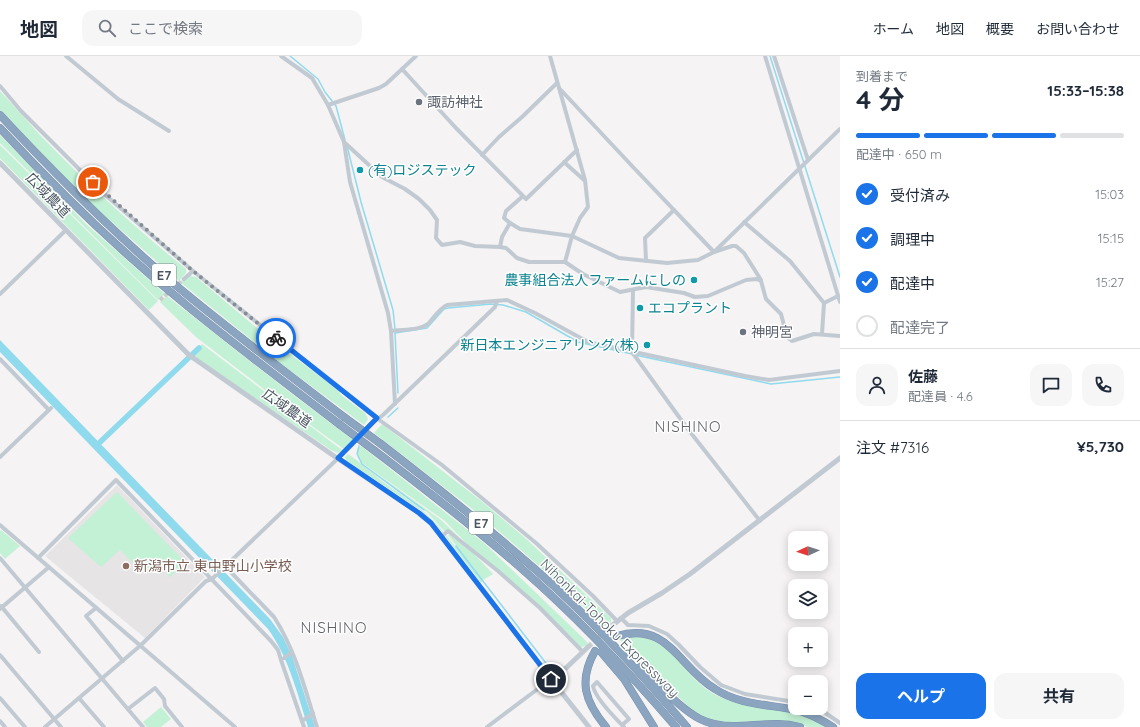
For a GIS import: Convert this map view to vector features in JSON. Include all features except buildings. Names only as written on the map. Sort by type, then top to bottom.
[{"type":"highway","name":"Nihonkai-Tohoku Expressway","points":[[0,115],[101,219],[162,273],[225,326],[430,482],[537,571],[637,669],[688,727]]},
{"type":"highway","name":"Nihonkai-Tohoku Expressway","points":[[0,128],[78,208],[161,284],[253,358],[463,519],[521,568],[572,616],[630,676],[676,727]]},
{"type":"highway","points":[[521,568],[545,595],[612,663],[654,727]]},
{"type":"highway","points":[[576,608],[689,712],[700,719],[722,726],[784,724],[800,727]]},
{"type":"highway","points":[[617,636],[628,633],[647,633],[665,642],[703,682],[726,696],[753,704],[799,711],[817,718],[833,727]]},
{"type":"highway","points":[[595,651],[586,671],[585,687],[591,706],[606,727]]},
{"type":"street","points":[[66,56],[118,99],[169,131]]},
{"type":"street","points":[[281,56],[312,78],[328,105],[344,142],[350,182],[388,313],[391,331],[395,404]]},
{"type":"street","points":[[328,105],[379,88],[386,84],[416,56]]},
{"type":"street","points":[[550,56],[577,150],[588,207],[580,218],[572,236],[565,262]]},
{"type":"street","points":[[765,56],[840,302]]},
{"type":"street","points":[[774,56],[808,160]]},
{"type":"street","points":[[402,69],[482,155],[526,199],[577,150]]},
{"type":"street","points":[[482,155],[499,136],[522,117],[557,83]]},
{"type":"street","points":[[0,86],[21,111],[103,193],[193,271],[377,418],[442,465],[536,543],[619,620],[628,625],[649,626],[667,634],[700,667],[721,685],[745,694],[788,701]]},
{"type":"street","points":[[559,88],[714,252]]},
{"type":"street","points":[[714,252],[840,129]]},
{"type":"street","points":[[344,142],[382,177],[405,189],[419,199],[430,210],[437,220],[436,238],[442,245],[460,242],[475,246],[500,247],[506,248],[518,258],[529,262],[565,262],[582,274],[620,292],[646,287],[684,293],[695,297],[708,296],[746,280],[756,279],[761,281]]},
{"type":"street","points":[[564,162],[584,180]]},
{"type":"street","name":"広域農道","points":[[0,163],[189,355],[419,513],[431,523],[589,727]]},
{"type":"street","points":[[522,196],[506,212],[504,218],[510,223],[520,229],[572,236],[619,258],[667,263],[698,260],[714,252],[736,246],[744,253],[761,281],[766,299],[781,314],[787,337],[792,341],[814,334],[840,336]]},
{"type":"street","points":[[646,261],[645,238],[674,210]]},
{"type":"street","points":[[744,222],[790,261],[824,303],[822,334]]},
{"type":"street","points":[[500,247],[502,237],[510,223]]},
{"type":"street","points":[[0,294],[66,230]]},
{"type":"street","points":[[184,279],[193,271]]},
{"type":"street","points":[[633,290],[632,352],[687,428],[760,521]]},
{"type":"street","points":[[824,303],[838,296]]},
{"type":"street","points":[[391,331],[423,326],[428,323],[441,308],[447,305],[507,300],[518,304],[574,336],[588,342],[632,352],[769,380],[840,371]]},
{"type":"street","points":[[45,727],[141,645],[206,581],[213,578],[338,458],[377,418],[383,415],[395,404],[495,307],[497,301]]},
{"type":"street","points":[[0,359],[50,409],[0,457]]},
{"type":"street","points":[[609,628],[676,584],[760,521],[840,458]]},
{"type":"street","points":[[38,558],[116,480],[131,493],[272,641],[278,650],[303,720],[304,727]]},
{"type":"street","points":[[0,525],[141,645],[232,726]]},
{"type":"street","points":[[441,537],[448,531],[498,571],[540,608],[583,652]]},
{"type":"street","points":[[0,558],[143,727]]},
{"type":"street","points":[[224,566],[274,618],[280,627],[292,651],[317,727]]},
{"type":"street","points":[[39,652],[1,607],[49,567]]},
{"type":"street","points":[[96,608],[86,616],[123,661]]},
{"type":"street","points":[[487,727],[551,679],[588,647]]},
{"type":"street","points":[[284,658],[292,652]]},
{"type":"street","points":[[0,655],[61,727]]},
{"type":"street","name":"広域農道","points":[[551,679],[585,727]]},
{"type":"street","points":[[597,682],[629,719],[623,726],[596,694],[593,686],[597,682]]},
{"type":"street","points":[[128,710],[155,688],[164,700],[165,706],[182,727]]},
{"type":"street","points":[[0,698],[25,727]]},
{"type":"street","points":[[79,698],[104,727]]},
{"type":"street","points":[[303,720],[312,713]]},
{"type":"street","points":[[828,715],[840,723]]},
{"type":"street","points":[[0,721],[5,727]]},
{"type":"shaded area","name":"新潟市立 東中野山小学校","points":[[117,485],[205,577],[145,638],[45,556]]},
{"type":"green space","points":[[0,91],[39,134],[92,187],[186,269],[186,273],[179,281],[88,201],[0,110]]},
{"type":"green space","points":[[0,135],[86,224],[165,294],[158,300],[0,143]]},
{"type":"green space","points":[[0,145],[158,301],[149,310],[0,158]]},
{"type":"green space","points":[[190,276],[196,277],[269,338],[339,391],[341,395],[365,413],[368,419],[364,425],[280,363],[180,282],[184,278]]},
{"type":"green space","points":[[167,296],[353,440],[344,449],[196,337],[160,302]]},
{"type":"green space","points":[[202,344],[342,450],[338,453],[331,450],[202,362],[194,355]]},
{"type":"green space","points":[[382,424],[480,500],[524,537],[611,618],[611,623],[605,626],[480,515],[374,433]]},
{"type":"green space","points":[[361,446],[484,543],[588,643],[586,646],[581,647],[490,563],[467,544],[445,521],[361,462],[358,449]]},
{"type":"green space","points":[[348,454],[423,511],[444,533],[420,510],[346,460],[345,457]]},
{"type":"green space","points":[[365,465],[441,520],[459,537],[445,532],[428,513]]},
{"type":"green space","points":[[117,492],[182,559],[179,562],[182,566],[170,577],[157,563],[149,570],[145,565],[140,570],[120,550],[101,567],[68,538]]},
{"type":"green space","points":[[1,530],[20,546],[5,559],[0,553]]},
{"type":"green space","points":[[446,535],[483,581],[481,583],[446,537]]},
{"type":"green space","points":[[448,535],[474,554],[493,574],[483,580]]},
{"type":"green space","points":[[638,636],[650,639],[661,645],[705,688],[722,698],[738,703],[788,712],[788,715],[801,715],[827,727],[808,727],[787,721],[724,723],[706,719],[691,709],[620,640]]},
{"type":"green space","points":[[161,707],[171,719],[161,727],[147,727],[143,722]]},
{"type":"water","points":[[0,340],[270,619],[283,637],[292,656],[315,727],[308,727],[287,664],[282,652],[268,629],[0,352]]},
{"type":"waterway","points":[[290,56],[318,79],[325,92],[336,106],[345,140]]},
{"type":"waterway","points":[[770,56],[840,277]]},
{"type":"waterway","points":[[347,146],[361,202],[393,310],[395,329]]},
{"type":"waterway","points":[[395,333],[427,328],[444,309],[491,304],[503,305],[526,312],[578,342],[632,354]]},
{"type":"waterway","points":[[395,333],[398,393]]},
{"type":"waterway","points":[[97,445],[199,348]]},
{"type":"waterway","points":[[635,355],[771,384],[840,377]]},
{"type":"waterway","points":[[388,417],[398,408]]},
{"type":"waterway","points":[[359,446],[357,454],[362,464],[424,510]]},
{"type":"waterway","points":[[456,546],[552,671]]},
{"type":"tunnel","points":[[160,300],[184,279]]},
{"type":"tunnel","points":[[588,647],[609,628]]},
{"type":"way so far","points":[[93,182],[103,193],[193,271],[276,338]]},
{"type":"place","name":"諏訪神社","points":[[419,102]]},
{"type":"place","name":"(有)ロジステック","points":[[360,170]]},
{"type":"place","name":"農事組合法人ファームにしの","points":[[694,280]]},
{"type":"place","name":"エコプラント","points":[[640,308]]},
{"type":"place","name":"神明宮","points":[[743,332]]},
{"type":"place","name":"新日本エンジニアリング(株)","points":[[647,345]]},
{"type":"place","name":"新潟市立 東中野山小学校","points":[[126,566]]},
{"type":"district","name":"NISHINO","points":[[688,426]]},
{"type":"district","name":"NISHINO","points":[[334,627]]},
{"type":"route","points":[[276,338],[377,418],[338,458],[419,513],[431,523],[551,679]]}]
